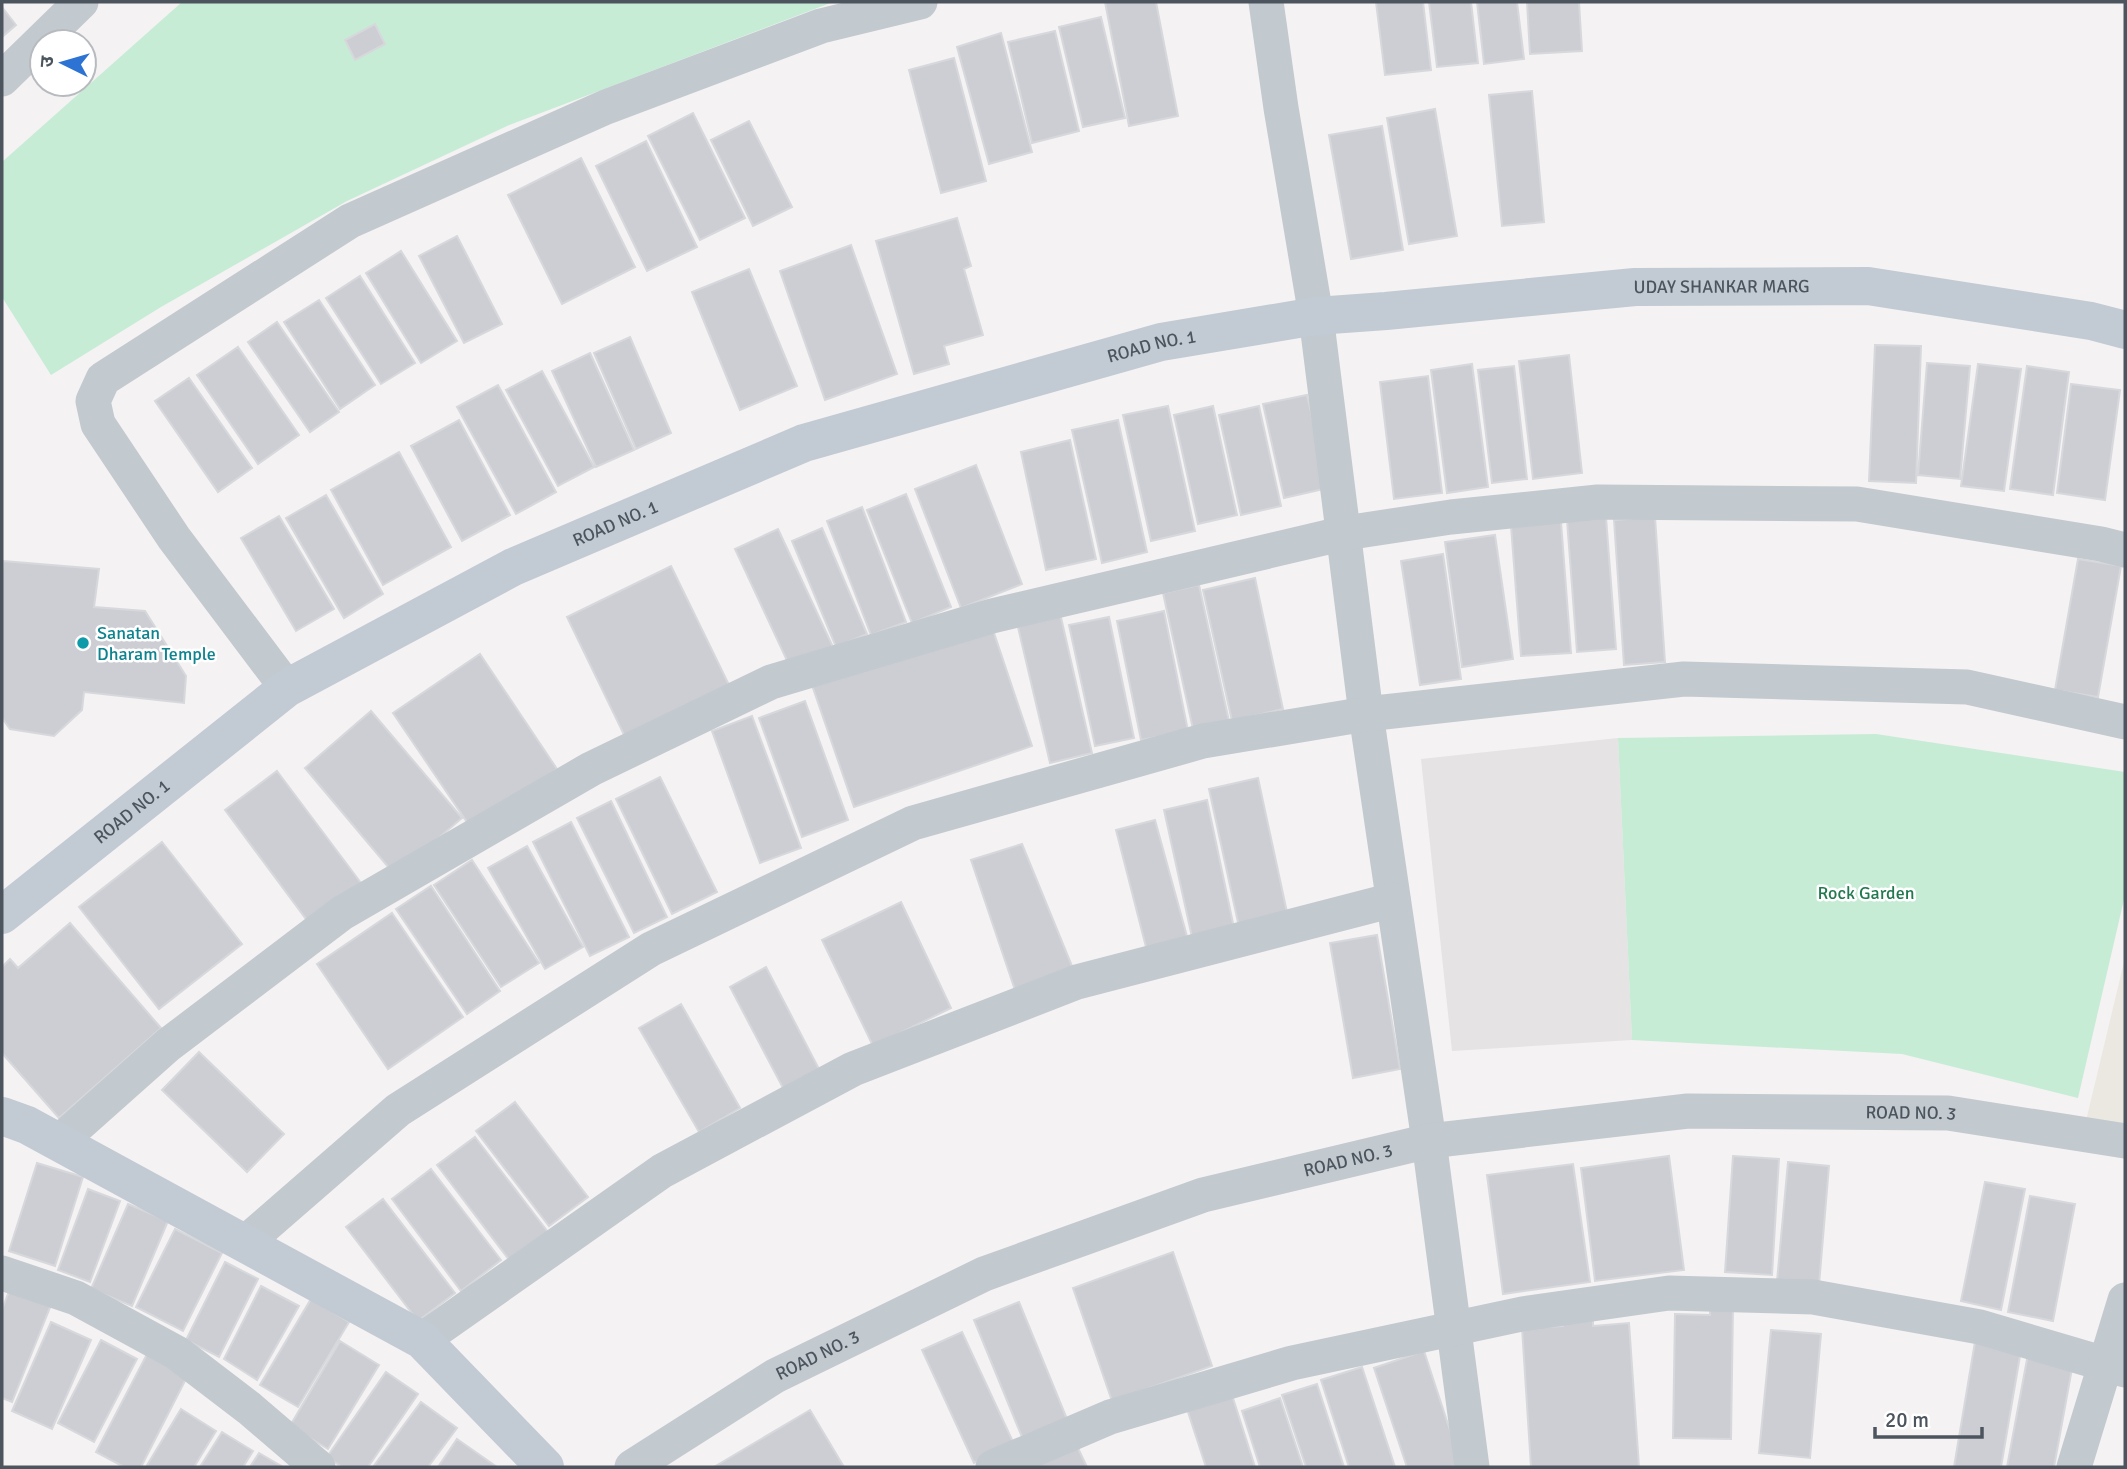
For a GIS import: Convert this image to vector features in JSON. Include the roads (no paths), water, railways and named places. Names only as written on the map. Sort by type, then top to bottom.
[{"type":"street","points":[[2,79],[81,2]]},
{"type":"street","points":[[287,688],[174,538],[98,424],[93,401],[103,379],[350,221],[606,107],[821,26],[920,2]]},
{"type":"street","points":[[1266,2],[1316,316],[1366,714],[1429,1141],[1472,1467]]},
{"type":"street","name":"UDAY SHANKAR MARG","points":[[1316,316],[1636,287],[1868,286],[2091,321],[2125,330]]},
{"type":"street","name":"ROAD NO. 1","points":[[2,915],[287,688],[513,567],[804,443],[1161,342],[1316,316]]},
{"type":"street","points":[[59,1142],[168,1045],[342,913],[591,769],[771,682],[992,616],[1345,533],[1451,517],[1598,502],[1857,504],[2125,550]]},
{"type":"street","points":[[245,1244],[398,1110],[651,949],[913,822],[1203,741],[1366,714],[1684,678],[1967,687],[2125,722]]},
{"type":"street","points":[[422,1340],[662,1171],[853,1069],[1077,982],[1392,900]]},
{"type":"street","name":"ROAD NO. 3","points":[[632,1467],[775,1376],[984,1274],[1203,1195],[1429,1141],[1688,1111],[1948,1113],[2125,1140]]},
{"type":"street","points":[[2,1116],[27,1125],[59,1142],[422,1340],[545,1467]]},
{"type":"street","points":[[2,1273],[76,1298],[177,1353],[249,1408],[318,1467]]},
{"type":"street","points":[[993,1467],[1110,1417],[1292,1363],[1522,1314],[1669,1293],[1814,1297],[1980,1327],[2115,1367]]},
{"type":"street","points":[[2074,1467],[2115,1367],[2125,1300]]},
{"type":"place","name":"Sanatan Dharam Temple","points":[[83,643]]},
{"type":"park label","name":"Rock Garden","points":[[1866,893]]}]
